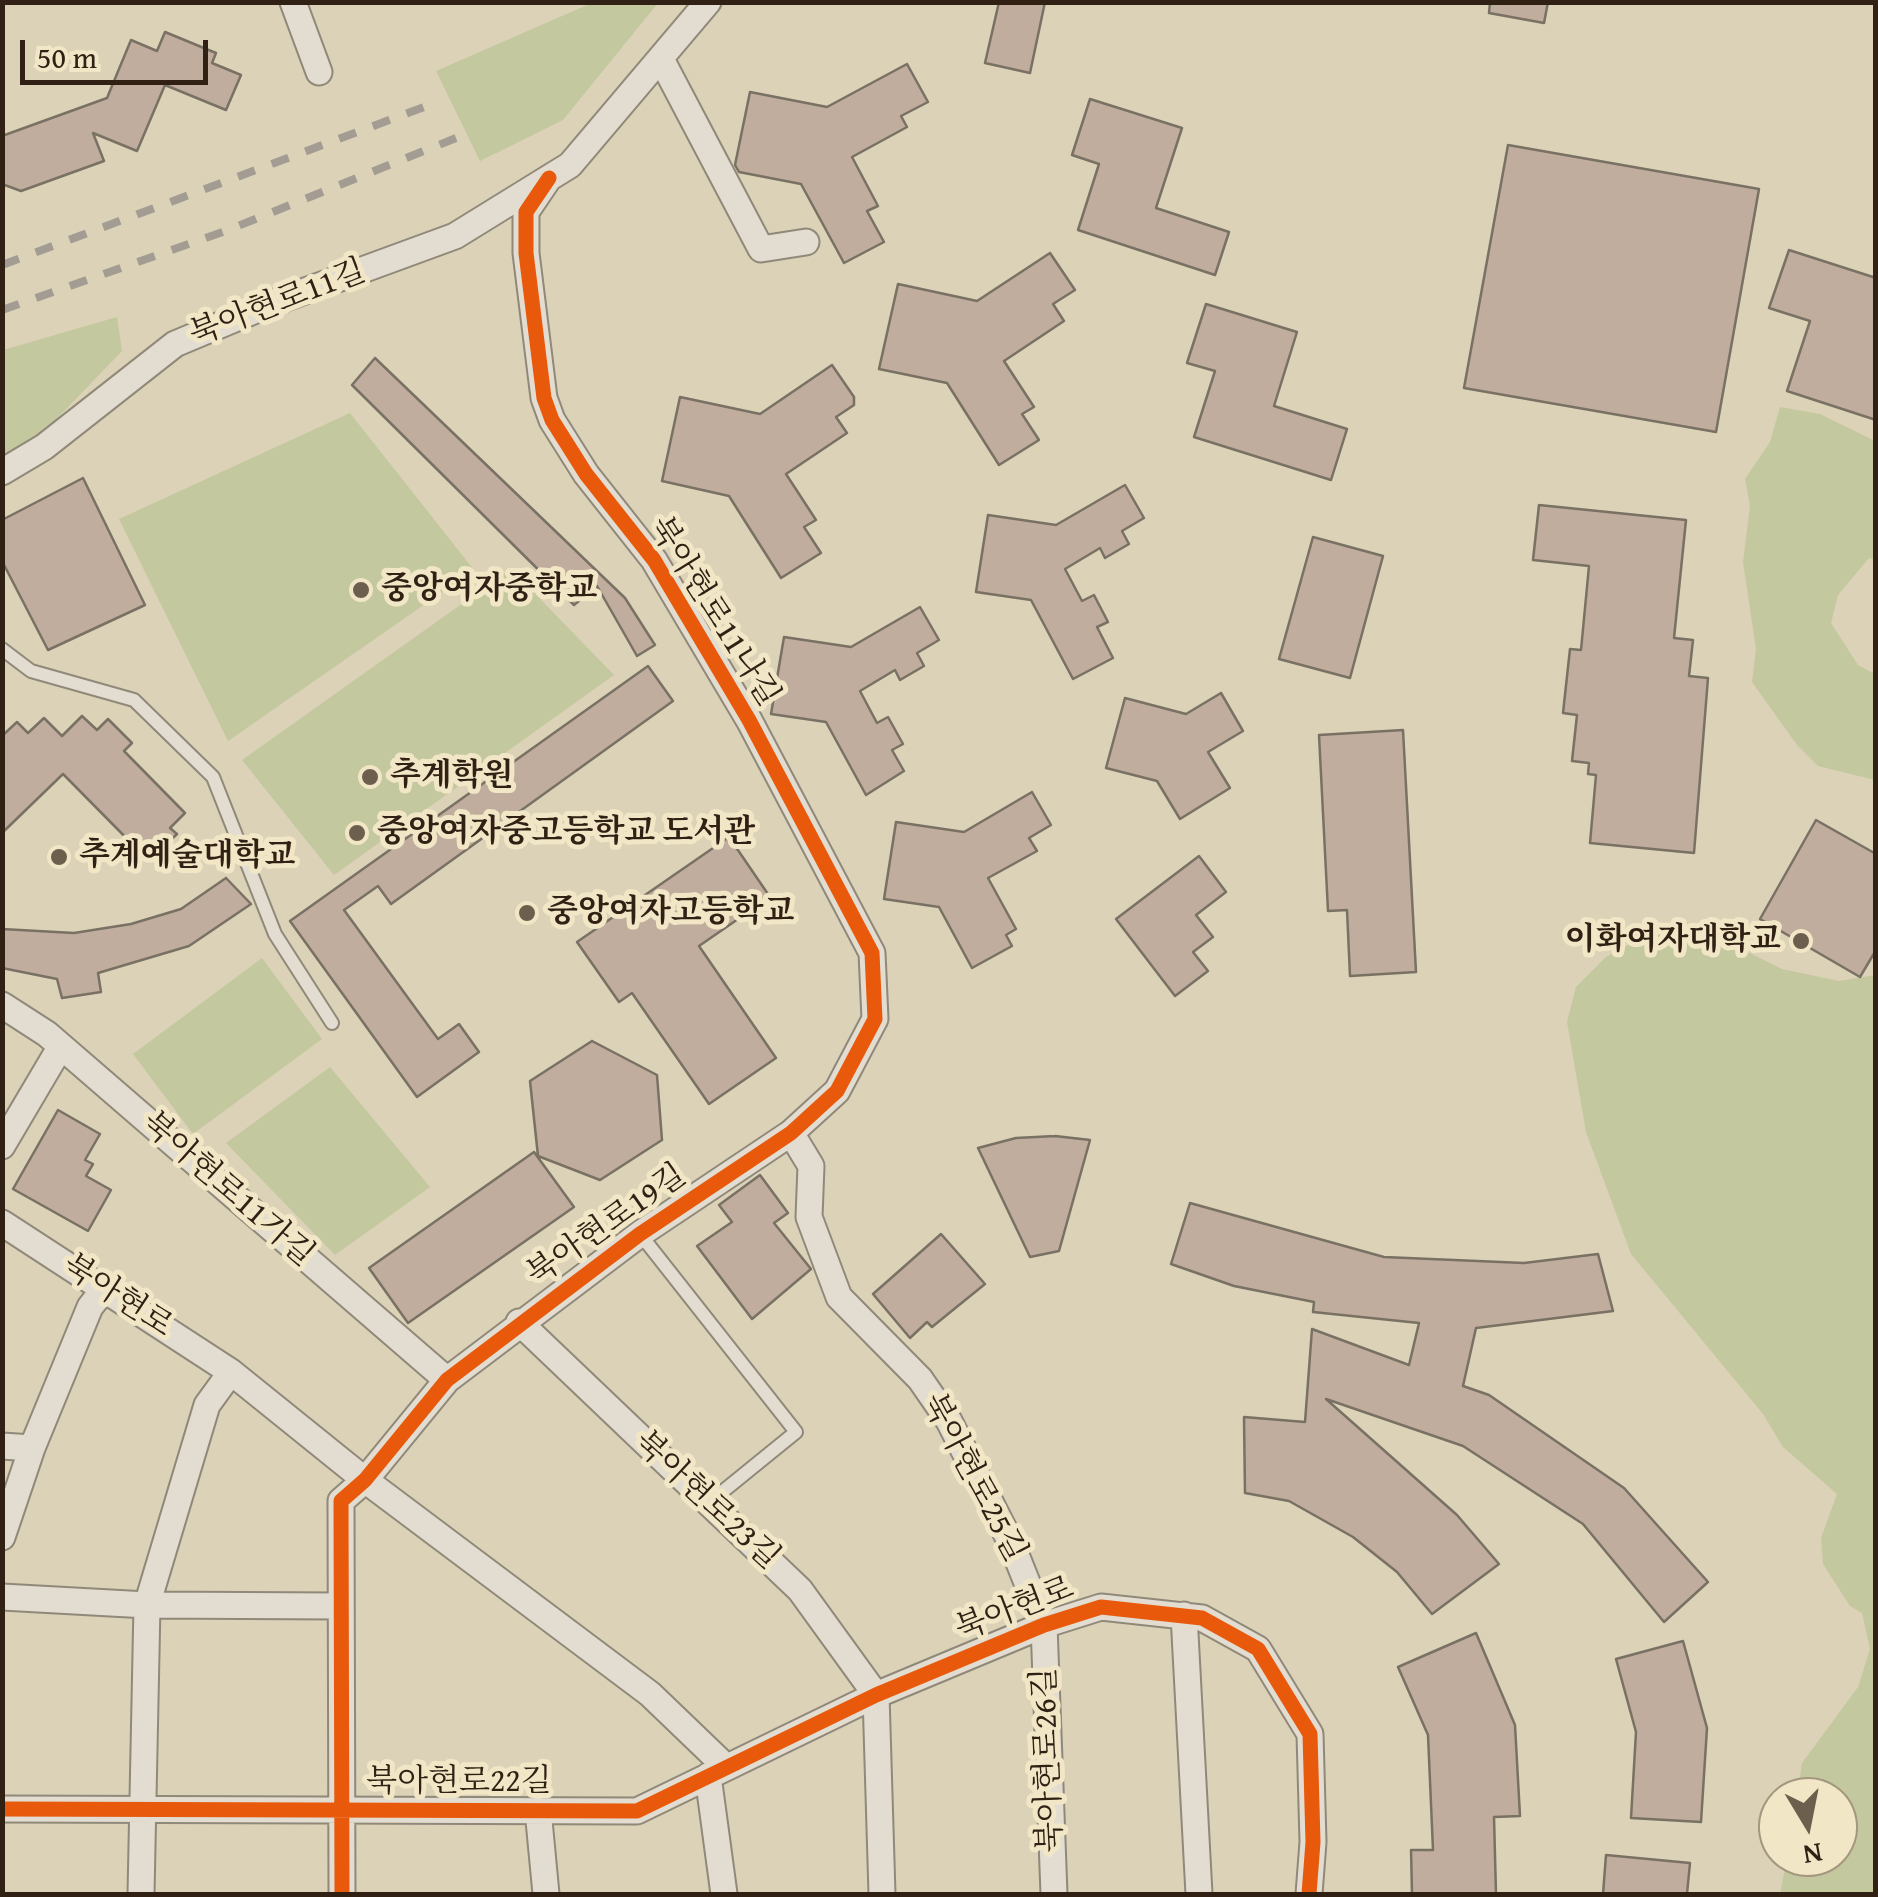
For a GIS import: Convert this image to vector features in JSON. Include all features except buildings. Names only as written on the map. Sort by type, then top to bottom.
[{"type":"street","points":[[293,2],[319,72]]},
{"type":"street","points":[[560,171],[641,84],[708,2]]},
{"type":"street","points":[[661,59],[761,249],[806,242]]},
{"type":"street","name":"북아현로11길","points":[[2,472],[44,446],[175,344],[275,302],[454,236],[560,171]]},
{"type":"street","name":"북아현로11나길","points":[[560,171],[526,212],[526,253],[544,398],[552,420],[586,474],[654,560],[758,736],[872,953],[875,1019]]},
{"type":"street","name":"북아현로11가길","points":[[2,1005],[61,1046],[447,1380]]},
{"type":"street","name":"북아현로19길","points":[[365,1480],[447,1380],[640,1234],[791,1133],[837,1091],[875,1019]]},
{"type":"street","points":[[6,1132],[61,1046]]},
{"type":"street","name":"북아현로25길","points":[[791,1133],[811,1166],[808,1217],[839,1297],[920,1379],[950,1421],[1012,1545],[1044,1625]]},
{"type":"street","name":"북아현로","points":[[2,1222],[231,1372],[365,1480],[650,1694],[717,1771],[876,1695],[1044,1625],[1100,1606],[1202,1618],[1258,1649],[1310,1734],[1313,1842],[1309,1894]]},
{"type":"street","points":[[2,1538],[32,1448],[90,1307],[105,1288]]},
{"type":"street","name":"북아현로23길","points":[[520,1322],[800,1590],[876,1695]]},
{"type":"street","points":[[141,1894],[147,1604],[207,1406],[231,1372]]},
{"type":"street","points":[[2,1446],[32,1448]]},
{"type":"street","points":[[342,1894],[341,1501],[365,1480]]},
{"type":"street","points":[[2,1597],[147,1604],[340,1606]]},
{"type":"street","points":[[1184,1616],[1199,1894]]},
{"type":"street","name":"북아현로26길","points":[[1044,1625],[1054,1894]]},
{"type":"street","points":[[876,1695],[882,1894]]},
{"type":"street","points":[[717,1771],[724,1894]]},
{"type":"street","name":"북아현로22길","points":[[2,1808],[638,1810],[717,1771]]},
{"type":"street","points":[[538,1810],[546,1894]]},
{"type":"lane","points":[[2,649],[31,671],[134,700],[214,777],[275,934],[332,1023]]},
{"type":"lane","points":[[640,1234],[796,1432],[711,1501]]},
{"type":"green space","points":[[594,2],[658,3],[563,120],[480,161],[436,71]]},
{"type":"green space","points":[[117,317],[122,351],[43,433],[3,454],[3,350]]},
{"type":"green space","points":[[1780,407],[1820,414],[1875,441],[1875,560],[1869,558],[1838,595],[1831,623],[1858,665],[1875,674],[1875,780],[1818,766],[1797,745],[1752,682],[1756,649],[1743,562],[1750,506],[1745,479],[1770,442]]},
{"type":"green space","points":[[350,413],[474,570],[228,741],[119,519]]},
{"type":"green space","points":[[511,569],[614,675],[334,875],[242,760]]},
{"type":"green space","points":[[1679,918],[1782,969],[1839,981],[1875,975],[1875,1894],[1780,1894],[1783,1877],[1858,1877],[1858,1777],[1800,1777],[1802,1763],[1858,1687],[1870,1649],[1862,1613],[1850,1606],[1823,1564],[1821,1538],[1837,1494],[1783,1447],[1763,1414],[1631,1254],[1586,1132],[1567,1022],[1576,987],[1606,957]]},
{"type":"green space","points":[[262,958],[322,1039],[193,1134],[133,1054]]},
{"type":"green space","points":[[330,1067],[430,1187],[335,1255],[226,1143]]},
{"type":"railway","points":[[2,265],[440,101]]},
{"type":"railway","points":[[2,310],[228,230],[456,138]]},
{"type":"cycle path","points":[[342,1894],[341,1501],[365,1480],[447,1380],[640,1234],[791,1133],[837,1091],[875,1019],[872,953],[749,720],[654,560],[586,474],[552,420],[544,398],[526,253],[526,212],[549,178]]},
{"type":"cycle path","points":[[2,1809],[637,1811],[876,1695],[1044,1625],[1101,1607],[1202,1618],[1258,1649],[1310,1734],[1313,1842],[1309,1894]]},
{"type":"place","name":"중앙여자중학교","points":[[361,590]]},
{"type":"place","name":"추계학원","points":[[370,777]]},
{"type":"place","name":"중앙여자중고등학교 도서관","points":[[357,833]]},
{"type":"place","name":"추계예술대학교","points":[[59,857]]},
{"type":"place","name":"중앙여자고등학교","points":[[527,913]]},
{"type":"place","name":"이화여자대학교","points":[[1801,941]]}]
